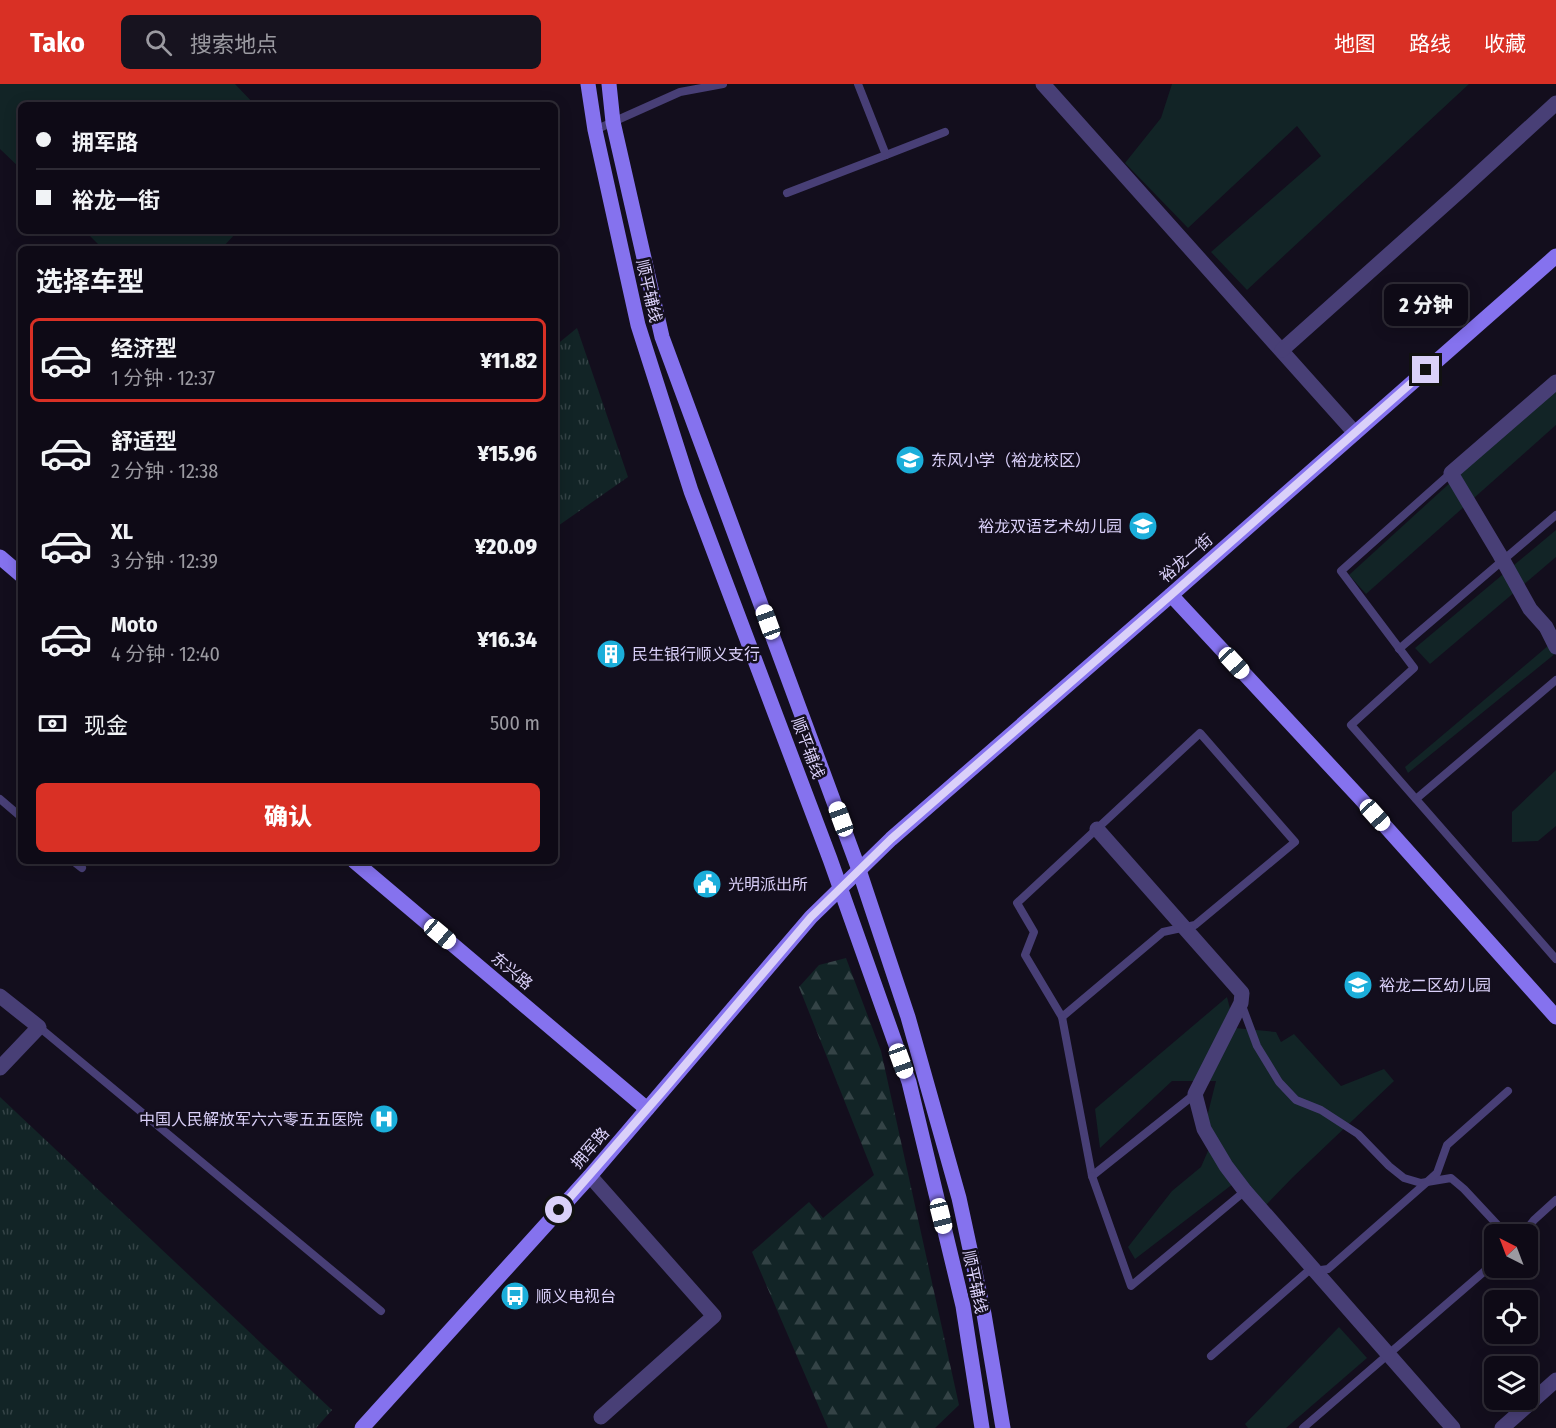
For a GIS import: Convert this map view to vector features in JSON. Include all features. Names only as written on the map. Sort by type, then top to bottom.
[{"type":"main road","name":"顺平辅线","points":[[588,84],[595,130],[638,325],[691,491],[826,848],[909,1082],[963,1306],[982,1428]]},
{"type":"main road","name":"顺平辅线","points":[[609,84],[613,122],[662,337],[859,870],[908,1017],[959,1198],[984,1314],[1003,1428]]},
{"type":"main road","name":"裕龙一街","points":[[840,889],[891,839],[1554,262]]},
{"type":"main road","points":[[0,557],[18,572]]},
{"type":"main road","points":[[1171,595],[1360,798],[1556,1017]]},
{"type":"main road","name":"东兴路","points":[[358,864],[647,1109]]},
{"type":"main road","name":"拥军路","points":[[362,1428],[590,1176],[811,917],[840,889]]},
{"type":"street","points":[[1043,84],[1355,433]]},
{"type":"street","points":[[1282,350],[1556,103]]},
{"type":"street","points":[[1556,382],[1451,473],[1530,609],[1546,627],[1556,647]]},
{"type":"street","points":[[1097,829],[1242,993],[1241,1003],[1195,1094],[1204,1129],[1226,1166],[1245,1191],[1453,1428]]},
{"type":"street","points":[[0,996],[39,1026],[0,1068]]},
{"type":"street","points":[[590,1176],[714,1316],[601,1417]]},
{"type":"street","points":[[1502,1428],[1556,1380]]},
{"type":"lane","points":[[595,130],[680,92],[723,84]]},
{"type":"lane","points":[[858,84],[886,155]]},
{"type":"lane","points":[[787,193],[945,132]]},
{"type":"lane","points":[[1451,473],[1341,572],[1414,669],[1351,725],[1554,953]]},
{"type":"lane","points":[[1399,649],[1556,515]]},
{"type":"lane","points":[[1416,799],[1556,680]]},
{"type":"lane","points":[[1062,1017],[1163,932],[1195,925],[1295,842],[1200,733],[1017,903],[1034,932],[1025,954],[1062,1017],[1092,1176],[1131,1286],[1245,1191]]},
{"type":"lane","points":[[0,800],[18,815]]},
{"type":"lane","points":[[76,864],[81,868]]},
{"type":"lane","points":[[1241,1003],[1257,1046],[1279,1082],[1296,1100],[1321,1110],[1358,1134],[1404,1178],[1420,1183],[1451,1178],[1497,1224]]},
{"type":"lane","points":[[39,1026],[381,1311]]},
{"type":"lane","points":[[1211,1356],[1307,1272],[1328,1269],[1427,1182],[1437,1173],[1447,1145],[1508,1090]]},
{"type":"lane","points":[[1092,1176],[1195,1094]]},
{"type":"lane","points":[[1531,1224],[1556,1200]]},
{"type":"lane","points":[[1304,1428],[1484,1272]]},
{"type":"green space","points":[[0,84],[235,84],[252,102],[18,102],[18,166],[0,149]]},
{"type":"green space","points":[[1172,84],[1469,84],[1247,290],[1211,252],[1321,156],[1297,126],[1188,228],[1125,163],[1161,118]]},
{"type":"green space","points":[[88,234],[235,234],[224,246],[100,246]]},
{"type":"green space","points":[[577,328],[628,477],[558,526],[558,344]]},
{"type":"green space","points":[[1556,386],[1556,425],[1366,594],[1349,575]]},
{"type":"green space","points":[[1556,530],[1556,557],[1430,664],[1415,648]]},
{"type":"green space","points":[[1556,639],[1556,653],[1408,773],[1405,767]]},
{"type":"green space","points":[[1556,770],[1556,826],[1538,841],[1512,842],[1512,812]]},
{"type":"green space","points":[[846,958],[881,1051],[959,1405],[935,1428],[828,1428],[752,1252],[809,1202],[823,1218],[874,1175],[799,987],[819,965]]},
{"type":"green space","points":[[1227,997],[1235,1028],[1276,1032],[1281,1042],[1294,1034],[1341,1086],[1384,1069],[1394,1081],[1266,1205],[1242,1177],[1135,1259],[1128,1247],[1172,1191],[1201,1167],[1214,1137],[1207,1117],[1216,1081],[1172,1081],[1100,1148],[1095,1109]]},
{"type":"green space","points":[[0,1097],[332,1410],[316,1428],[0,1428]]},
{"type":"green space","points":[[1339,1327],[1367,1358],[1286,1428],[1248,1428],[1245,1424]]},
{"type":"place","name":"东风小学（裕龙校区）","points":[[910,460]]},
{"type":"place","name":"裕龙双语艺术幼儿园","points":[[1143,526]]},
{"type":"place","name":"民生银行顺义支行","points":[[611,654]]},
{"type":"place","name":"光明派出所","points":[[707,884]]},
{"type":"place","name":"裕龙二区幼儿园","points":[[1358,985]]},
{"type":"place","name":"中国人民解放军六六零五五医院","points":[[384,1119]]},
{"type":"place","name":"顺义电视台","points":[[515,1296]]},
{"type":"route","points":[[559,1210],[811,917],[891,839],[1426,370]]}]
